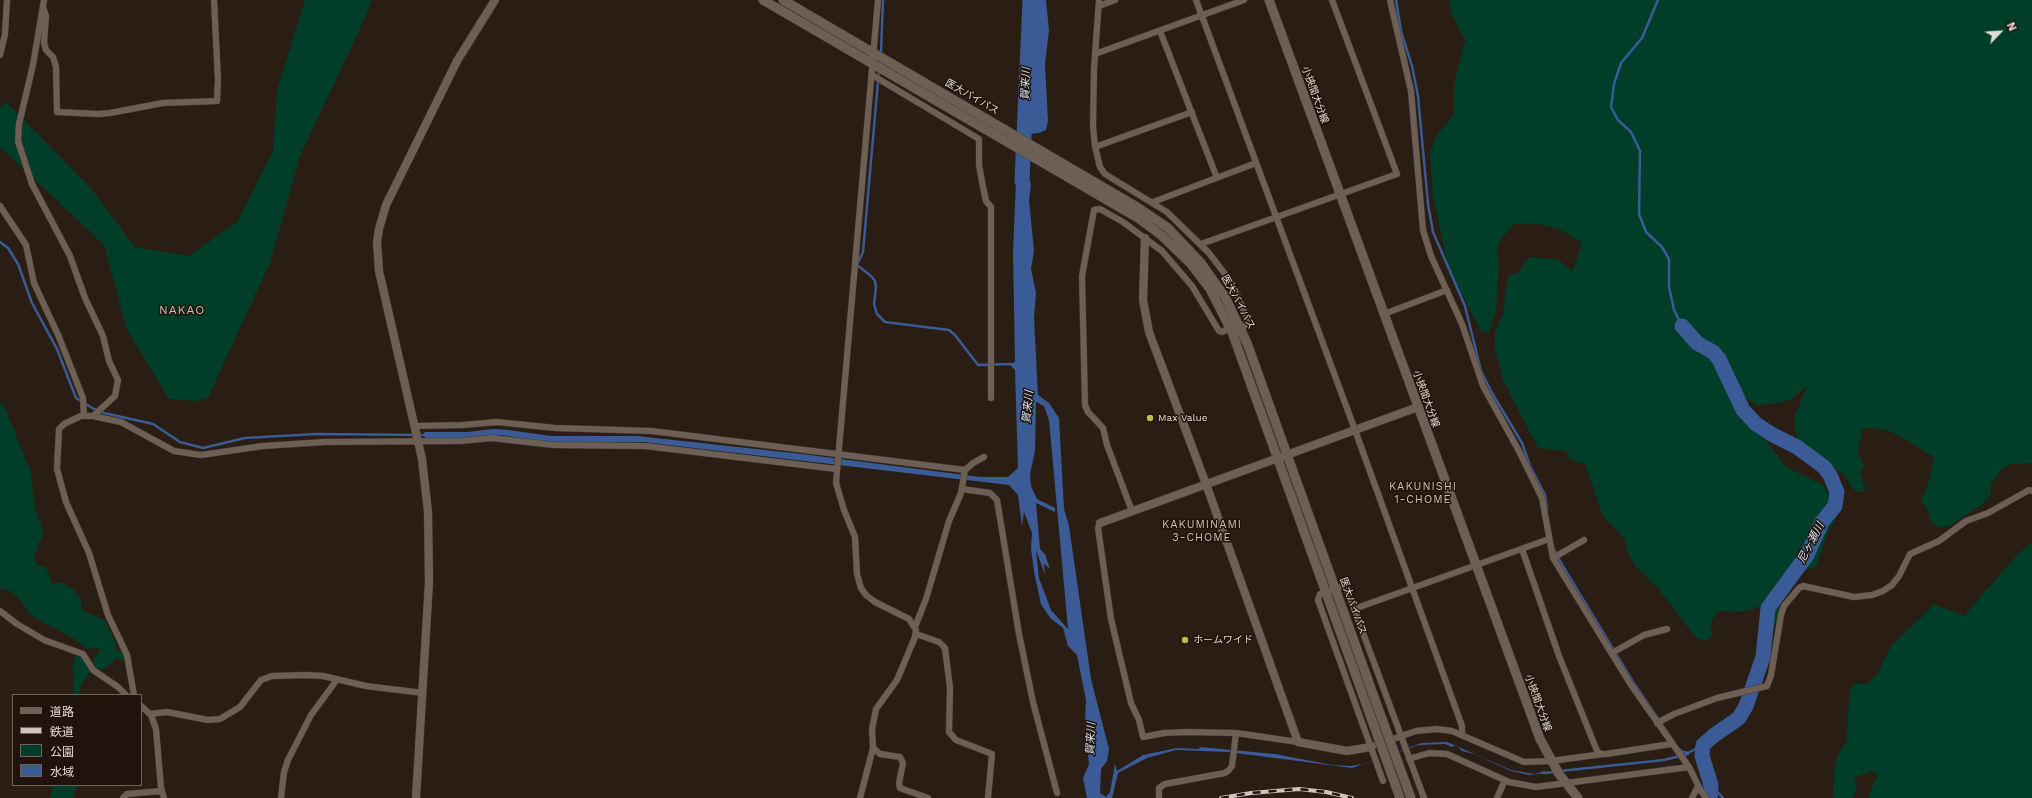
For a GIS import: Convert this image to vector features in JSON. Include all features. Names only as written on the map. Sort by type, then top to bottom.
[{"type":"main road","points":[[763,0],[876,66]]},
{"type":"main road","name":"医大バイパス","points":[[783,0],[1155,218],[1192,251],[1210,274],[1225,297],[1240,329],[1411,798]]},
{"type":"main road","name":"小挾間大分線","points":[[1269,0],[1540,739],[1554,768],[1578,798]]},
{"type":"main road","name":"医大バイパス","points":[[876,66],[1151,228],[1190,264],[1210,289],[1230,328],[1400,798]]},
{"type":"street","points":[[0,55],[5,34],[7,0]]},
{"type":"street","points":[[44,3],[46,16],[44,43],[46,50],[53,57],[56,67],[56,112],[98,114],[162,103],[217,101],[218,80],[214,0]]},
{"type":"street","points":[[416,798],[423,692],[430,532],[426,490],[416,427],[380,271],[377,250],[379,229],[386,205],[454,66],[495,0]]},
{"type":"street","points":[[860,798],[872,748],[872,729],[876,709],[897,680],[916,634],[915,627],[909,619],[875,602],[866,595],[861,588],[857,574],[857,543],[837,490],[836,469],[872,76],[876,66],[874,53],[878,0]]},
{"type":"street","points":[[1115,0],[1099,3],[1095,54],[1093,127],[1095,147],[1100,167],[1105,174],[1153,202],[1180,223],[1201,244],[1225,274],[1236,292],[1248,319],[1246,325],[1240,329]]},
{"type":"street","points":[[1196,0],[1355,430],[1462,726],[1462,735]]},
{"type":"street","points":[[1095,54],[1244,0]]},
{"type":"street","points":[[1201,244],[1397,174],[1332,0]]},
{"type":"street","points":[[1390,0],[1411,92],[1425,240],[1462,324],[1483,386],[1519,451],[1542,498],[1554,558],[1631,686],[1684,761],[1706,798]]},
{"type":"street","points":[[44,3],[33,65],[19,124],[18,141],[32,184],[70,256],[85,298],[101,332],[109,361],[118,380],[115,396],[93,416]]},
{"type":"street","points":[[1160,31],[1217,178]]},
{"type":"street","points":[[872,76],[979,139],[979,166],[982,186],[986,202],[991,207],[991,398]]},
{"type":"street","points":[[1095,147],[1192,112]]},
{"type":"street","points":[[1153,202],[1256,163]]},
{"type":"street","points":[[0,206],[26,245],[34,283],[59,337],[82,395],[84,416]]},
{"type":"street","points":[[1132,511],[1107,445],[1103,428],[1088,412],[1085,405],[1082,276],[1094,210],[1097,208],[1105,212],[1162,251],[1192,286],[1218,331],[1222,332],[1230,328]]},
{"type":"street","points":[[1145,238],[1143,300],[1149,332],[1206,484],[1298,742]]},
{"type":"street","points":[[1384,314],[1447,290]]},
{"type":"street","points":[[1418,407],[1100,523],[1098,528],[1111,619],[1131,703],[1139,720],[1143,737],[1164,733],[1186,732],[1236,734],[1298,742],[1347,751],[1370,746],[1421,730],[1437,729],[1452,731],[1520,760],[1535,762],[1554,768],[1603,754],[1671,744]]},
{"type":"street","points":[[134,694],[127,655],[108,615],[89,553],[66,502],[57,469],[59,429],[64,424],[84,416],[93,416],[128,424],[174,451],[201,455],[283,444],[492,438],[553,445],[645,446],[836,469]]},
{"type":"street","points":[[416,427],[497,422],[555,428],[652,430],[965,470]]},
{"type":"street","points":[[915,627],[926,600],[949,521],[962,489],[965,470],[973,463],[984,457]]},
{"type":"street","points":[[962,489],[990,493],[997,500],[1020,642],[1033,702],[1057,793]]},
{"type":"street","points":[[1657,723],[1706,702],[1747,690],[1767,686],[1771,675],[1781,615],[1784,606],[1799,588],[1803,586],[1854,598],[1872,595],[1883,591],[1892,586],[1910,554],[1939,541],[1966,521],[1988,513],[2028,490],[2032,491]]},
{"type":"street","points":[[1354,608],[1549,539]]},
{"type":"street","points":[[1554,558],[1584,540]]},
{"type":"street","points":[[1522,549],[1559,656],[1596,749],[1598,753],[1603,754]]},
{"type":"street","points":[[1383,781],[1318,600],[1319,595],[1335,588],[1345,586],[1424,798]]},
{"type":"street","points":[[0,611],[17,624],[44,640],[83,654],[94,670],[118,687],[125,694]]},
{"type":"street","points":[[1612,653],[1644,635],[1667,629]]},
{"type":"street","points":[[916,634],[939,642],[945,648],[950,688],[949,732],[956,740],[992,754],[988,798]]},
{"type":"street","points":[[150,714],[167,712],[213,721],[233,713],[243,703],[258,683],[266,678],[307,675],[323,676],[336,680],[406,692],[423,692]]},
{"type":"street","points":[[281,798],[284,772],[290,754],[311,715],[336,680]]},
{"type":"street","points":[[142,707],[150,714],[157,734],[162,791],[164,798]]},
{"type":"street","points":[[1159,798],[1159,788],[1165,784],[1225,773],[1229,770],[1232,766],[1236,734]]},
{"type":"street","points":[[872,748],[880,754],[900,757],[903,763],[899,783],[900,788],[928,798]]},
{"type":"street","points":[[1409,759],[1429,753],[1447,754],[1505,780],[1529,787],[1566,784],[1688,767]]},
{"type":"street","points":[[1497,798],[1505,780]]},
{"type":"street","points":[[1692,798],[1698,786]]},
{"type":"street","points":[[122,798],[127,794],[162,791]]},
{"type":"green space","points":[[305,0],[372,0],[300,156],[270,263],[208,398],[197,401],[169,399],[127,330],[104,245],[0,147],[0,108],[6,102],[89,186],[135,247],[189,256],[237,222],[273,150],[277,91]]},
{"type":"green space","points":[[1449,0],[2032,0],[2032,463],[2012,464],[2003,468],[1991,484],[1990,496],[1984,503],[1951,525],[1939,528],[1929,519],[1929,513],[1921,500],[1927,487],[1934,458],[1918,447],[1890,431],[1872,428],[1862,429],[1858,453],[1864,466],[1860,473],[1865,486],[1864,492],[1857,492],[1850,485],[1845,475],[1802,448],[1796,435],[1794,418],[1807,386],[1792,399],[1775,404],[1756,405],[1741,394],[1745,408],[1761,434],[1786,467],[1824,485],[1838,515],[1827,534],[1816,567],[1786,576],[1777,621],[1772,628],[1767,622],[1761,606],[1742,612],[1719,611],[1711,621],[1712,636],[1706,641],[1695,637],[1657,587],[1635,566],[1629,555],[1624,538],[1603,516],[1585,464],[1570,459],[1566,451],[1538,448],[1503,380],[1495,348],[1495,333],[1499,320],[1504,313],[1505,294],[1509,274],[1519,273],[1523,264],[1530,257],[1557,259],[1573,271],[1582,243],[1561,230],[1540,224],[1514,224],[1501,239],[1497,248],[1499,267],[1496,310],[1489,333],[1481,331],[1449,269],[1433,197],[1430,153],[1437,135],[1454,114],[1454,85],[1465,40],[1452,15]]},
{"type":"green space","points":[[0,402],[5,408],[31,473],[35,507],[44,534],[38,544],[34,560],[38,566],[44,566],[48,570],[51,583],[62,583],[73,589],[82,601],[82,610],[105,620],[115,642],[116,651],[122,651],[126,657],[121,660],[115,658],[113,662],[104,670],[95,668],[94,665],[93,660],[100,651],[99,648],[88,649],[70,636],[42,622],[30,614],[19,598],[8,590],[0,589]]},
{"type":"green space","points":[[2032,542],[2032,798],[1868,798],[1878,774],[1873,771],[1854,778],[1857,788],[1853,798],[1833,798],[1834,769],[1838,755],[1846,742],[1850,688],[1855,684],[1867,684],[1878,673],[1890,647],[1934,604],[1964,616],[2018,554]]},
{"type":"green space","points":[[79,653],[90,672],[82,684],[79,694],[73,694],[74,671],[72,668],[76,654]]},
{"type":"green space","points":[[53,786],[77,786],[73,798],[50,798]]},
{"type":"water","points":[[1034,0],[1046,0],[1049,30],[1045,64],[1048,121],[1046,130],[1039,133],[1029,134],[1022,129],[1029,59],[1032,58]]},
{"type":"water","points":[[1017,157],[1028,162],[1026,169],[1031,184],[1029,200],[1034,251],[1031,269],[1036,293],[1034,318],[1038,395],[1049,403],[1059,418],[1064,509],[1069,526],[1091,679],[1109,749],[1107,761],[1101,769],[1100,793],[1106,797],[1110,792],[1115,764],[1117,771],[1143,755],[1177,748],[1199,749],[1200,747],[1275,754],[1332,765],[1350,766],[1363,764],[1422,743],[1447,742],[1455,746],[1452,747],[1445,744],[1419,745],[1352,768],[1228,752],[1176,750],[1147,758],[1118,773],[1112,798],[1087,798],[1083,778],[1089,764],[1085,720],[1086,700],[1077,655],[1068,646],[1063,628],[1050,618],[1041,604],[1034,572],[1031,548],[1032,533],[1024,512],[1022,526],[1018,495],[1009,485],[643,442],[550,443],[502,435],[452,439],[425,438],[424,432],[467,432],[493,429],[551,436],[637,436],[802,454],[980,477],[1008,477],[1018,468],[1015,370],[1009,364],[1015,362],[1013,253]],"holes":[[[1036,402],[1044,406],[1049,420],[1068,629],[1051,610],[1039,578],[1036,550],[1045,575],[1044,564],[1050,569],[1045,554],[1040,549],[1036,503],[1055,512],[1055,508],[1037,499],[1031,486],[1030,474],[1035,451]]]},
{"type":"water","points":[[1458,747],[1511,770],[1534,774],[1545,771],[1546,773],[1529,775],[1511,771],[1474,754],[1462,751]]},
{"type":"waterway","points":[[881,53],[883,0]]},
{"type":"waterway","name":"賀来川","points":[[1022,181],[1030,0]]},
{"type":"waterway","points":[[1396,0],[1401,31],[1412,66],[1418,96],[1428,204],[1433,232],[1465,306],[1481,371],[1492,393],[1522,443],[1530,466],[1545,495],[1547,509]]},
{"type":"waterway","points":[[1658,0],[1642,38],[1621,63],[1614,84],[1611,107],[1618,120],[1631,132],[1640,151],[1639,214],[1646,232],[1662,247],[1669,259],[1669,287],[1674,310],[1682,326]]},
{"type":"waterway","points":[[879,70],[863,252],[857,265],[875,281],[876,287],[874,304],[877,314],[885,322],[949,330],[955,335],[978,365],[1011,364]]},
{"type":"waterway","points":[[0,242],[8,248],[18,264],[32,303],[57,349],[76,398],[94,409],[104,413],[153,424],[180,442],[203,448],[245,438],[316,434],[427,435]]},
{"type":"waterway","name":"尼ヶ瀬川","points":[[1682,326],[1697,343],[1713,352],[1719,359],[1743,410],[1756,424],[1773,435],[1797,447],[1824,467],[1830,475],[1837,492],[1835,506],[1822,522],[1807,555],[1768,608],[1763,657],[1746,706],[1739,718],[1713,736],[1703,745],[1702,756],[1711,785],[1710,798]]},
{"type":"waterway","points":[[1554,549],[1633,682],[1674,742]]},
{"type":"waterway","points":[[1679,749],[1688,753],[1703,745]]},
{"type":"waterway","points":[[1560,771],[1664,760],[1688,754]]},
{"type":"waterway","points":[[1543,773],[1556,772]]},
{"type":"waterway","points":[[1711,785],[1723,798]]},
{"type":"waterway","points":[[1712,787],[1717,798]]},
{"type":"railway","points":[[1221,798],[1251,793],[1299,789],[1326,792],[1352,798]]},
{"type":"place","name":"Max Value","points":[[1150,418]]},
{"type":"place","name":"ホームワイド","points":[[1185,640]]},
{"type":"district","name":"NAKAO","points":[[182,310]]},
{"type":"district","name":"KAKUNISHI 1-CHOME","points":[[1423,493]]},
{"type":"district","name":"KAKUMINAMI 3-CHOME","points":[[1202,531]]}]
